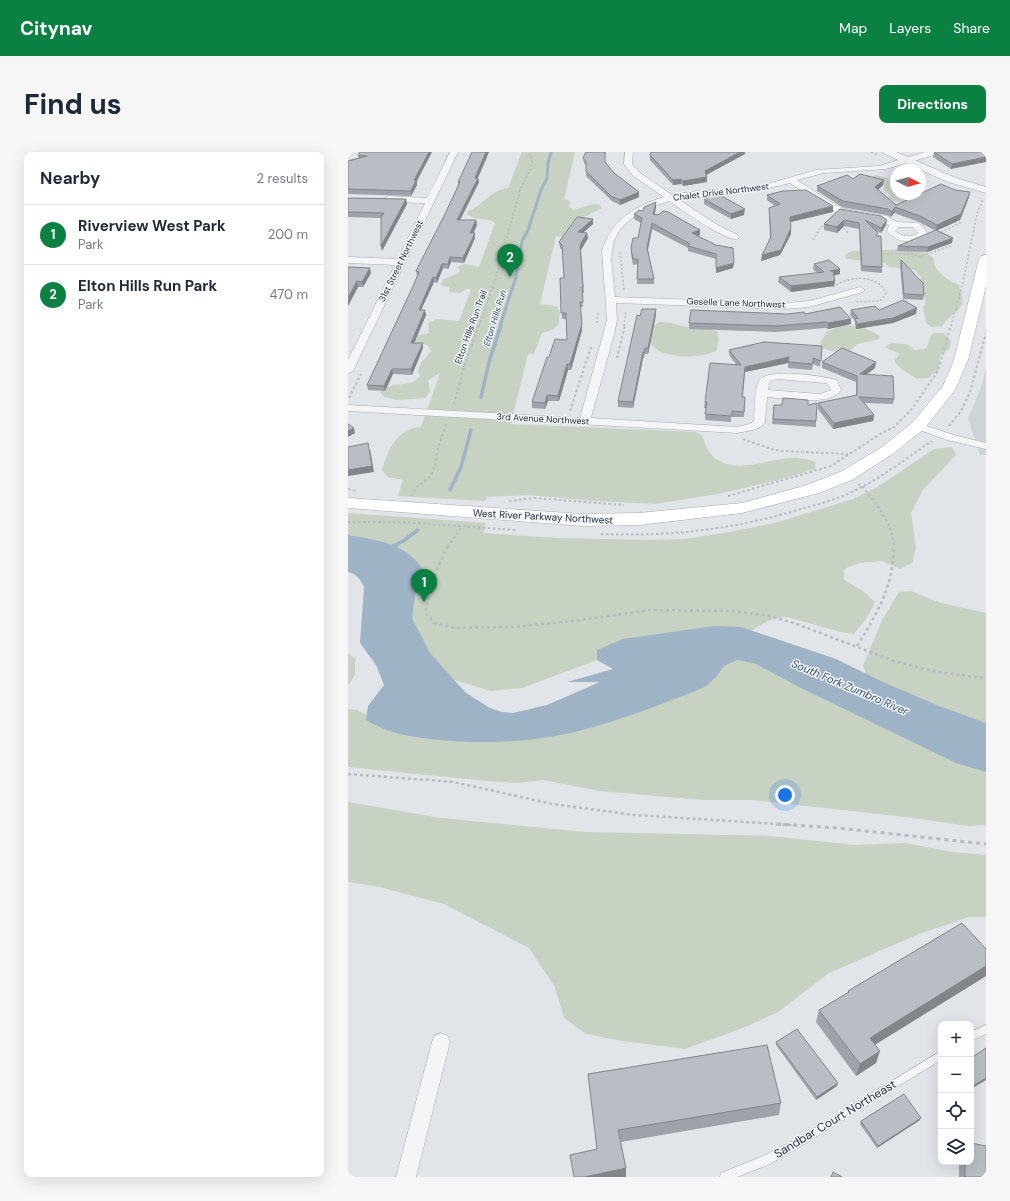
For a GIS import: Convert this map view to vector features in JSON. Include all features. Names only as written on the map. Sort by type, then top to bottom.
[{"type":"main road","name":"West River Parkway Northwest","points":[[348,503],[583,520],[639,519],[726,510],[788,496],[835,480],[881,456],[918,426],[950,387],[957,372],[986,259]]},
{"type":"street","name":"31st Street Northwest","points":[[348,371],[352,353],[400,262],[454,152]]},
{"type":"street","points":[[629,152],[627,159],[630,169],[670,198],[713,226],[735,237]]},
{"type":"street","points":[[888,152],[985,193]]},
{"type":"street","name":"Chalet Drive Northwest","points":[[584,422],[610,331],[611,300],[607,251],[613,232],[630,215],[640,209],[670,198],[713,192],[756,189],[830,170],[880,168],[935,152]]},
{"type":"street","points":[[795,178],[826,203],[840,210],[884,218],[896,225],[910,224],[923,230],[923,233],[921,236],[910,239],[896,236],[891,231],[892,227],[896,225]]},
{"type":"street","points":[[380,199],[430,200]]},
{"type":"street","points":[[348,260],[400,262]]},
{"type":"street","name":"Geselle Lane Northwest","points":[[611,300],[676,301],[785,306],[815,302],[860,290]]},
{"type":"street","points":[[773,376],[826,380],[832,382],[836,390],[832,394],[826,396],[762,393],[764,380],[773,376]]},
{"type":"street","name":"3rd Avenue Northwest","points":[[348,408],[737,430],[752,427],[759,423],[762,393]]},
{"type":"street","points":[[918,426],[986,446]]},
{"type":"street","points":[[406,1177],[442,1042]]},
{"type":"lane","points":[[974,1035],[986,1029]]},
{"type":"lane","name":"Sandbar Court Northeast","points":[[726,1177],[760,1163],[798,1143],[938,1057]]},
{"type":"path","name":"Elton Hills Run Trail","points":[[409,500],[417,487],[430,476],[435,466],[438,447],[451,414],[462,370],[494,284],[520,190],[531,168],[532,159],[528,152]]},
{"type":"path","points":[[727,496],[831,466],[880,434],[894,427],[911,410],[938,371],[963,282],[977,214],[985,193]]},
{"type":"path","points":[[813,240],[821,227],[828,222]]},
{"type":"path","points":[[923,230],[942,232],[962,222]]},
{"type":"path","points":[[840,225],[849,234]]},
{"type":"path","points":[[621,246],[624,294]]},
{"type":"path","points":[[878,254],[910,254],[920,256],[951,246]]},
{"type":"path","points":[[857,646],[881,607],[888,587],[894,539],[886,520],[863,487],[941,434],[961,411],[970,392],[986,333]]},
{"type":"path","points":[[722,429],[747,441],[771,449],[849,454]]},
{"type":"path","points":[[505,501],[534,498],[631,505]]},
{"type":"path","points":[[348,522],[400,522],[463,527],[451,539],[437,569],[425,612],[434,622],[454,628],[514,627],[581,620],[649,610],[731,611],[765,615],[794,623],[894,661],[909,665],[937,672],[986,678]]},
{"type":"path","points":[[348,774],[454,782],[552,804],[635,815],[838,828],[986,844]]},
{"type":"shaded area","points":[[986,368],[986,455],[980,455],[968,419],[981,387]]},
{"type":"green space","points":[[522,152],[575,152],[564,199],[569,200],[569,207],[574,210],[593,204],[599,204],[602,208],[571,224],[571,229],[576,239],[556,236],[540,304],[557,307],[560,313],[558,325],[552,330],[542,333],[534,354],[528,354],[511,424],[695,432],[702,435],[707,448],[713,457],[725,463],[743,466],[798,458],[816,462],[815,469],[778,480],[718,494],[655,504],[526,495],[487,497],[485,501],[398,496],[403,480],[388,477],[382,470],[384,462],[395,441],[400,436],[413,429],[421,427],[440,373],[428,380],[430,391],[426,398],[396,400],[383,396],[380,392],[390,386],[411,383],[420,376],[418,371],[421,363],[431,351],[427,345],[412,341],[414,336],[429,333],[428,323],[436,319],[459,321],[471,289],[466,289],[460,293],[449,292],[450,287],[442,286],[441,283],[444,279],[459,273],[460,270],[457,267],[464,264],[479,267],[495,223],[489,220],[475,218],[467,214],[468,211],[502,189],[508,188]]},
{"type":"green space","points":[[877,175],[890,179],[890,195],[884,190],[884,185],[872,179],[873,176]]},
{"type":"green space","points":[[891,200],[923,200],[919,203]]},
{"type":"green space","points":[[911,249],[933,257],[938,271],[959,285],[963,300],[962,305],[942,326],[931,327],[926,323],[923,307],[926,302],[919,282],[921,277],[914,270],[889,267],[885,263],[846,259],[845,255],[852,251]]},
{"type":"green space","points":[[660,322],[717,331],[719,339],[716,351],[688,357],[666,354],[659,351],[647,341],[652,326]]},
{"type":"green space","points":[[841,325],[861,328],[880,336],[879,339],[857,344],[850,351],[835,352],[822,348],[820,343],[827,332]]},
{"type":"green space","points":[[933,333],[944,333],[951,341],[949,349],[940,356],[938,371],[927,378],[917,379],[900,368],[894,361],[900,354],[884,347],[892,343],[906,344],[915,350],[926,349]]},
{"type":"green space","points":[[952,447],[956,455],[923,490],[911,513],[916,548],[912,563],[900,569],[882,561],[859,563],[844,569],[844,580],[863,591],[875,602],[866,619],[854,634],[840,632],[787,617],[775,618],[758,626],[748,634],[605,652],[597,660],[522,688],[491,691],[445,677],[401,657],[348,555],[348,513],[486,523],[483,533],[558,538],[652,540],[686,539],[735,531],[775,523],[853,499],[879,486],[934,449]]},
{"type":"green space","points":[[911,591],[941,603],[986,613],[986,731],[869,682],[863,666],[882,620],[899,592]]},
{"type":"green space","points":[[348,653],[355,659],[355,675],[348,686]]},
{"type":"green space","points":[[737,660],[756,664],[986,755],[986,825],[969,826],[905,817],[754,800],[703,800],[600,791],[543,780],[518,783],[486,781],[348,767],[348,709],[357,710],[376,720],[454,736],[719,661]]},
{"type":"green space","points":[[348,802],[441,818],[586,832],[771,836],[854,845],[905,843],[953,852],[986,855],[986,917],[969,917],[919,934],[829,973],[778,1012],[743,1028],[685,1049],[623,1041],[586,1034],[564,1018],[555,987],[529,948],[444,904],[380,887],[348,882]]},
{"type":"water","name":"South Fork Zumbro River","points":[[348,535],[390,544],[400,548],[416,561],[423,570],[416,589],[412,618],[430,653],[465,692],[490,708],[502,712],[513,713],[547,705],[600,682],[567,682],[613,669],[597,660],[597,650],[623,639],[714,626],[741,627],[836,659],[883,682],[939,706],[986,723],[986,772],[956,763],[801,688],[756,664],[737,660],[724,666],[716,677],[705,687],[625,717],[579,731],[559,735],[500,742],[480,742],[431,739],[411,736],[385,729],[366,720],[368,706],[384,685],[376,665],[360,643],[364,587],[358,577],[348,572]]},
{"type":"building","points":[[360,152],[429,152],[414,180],[416,180],[411,191],[348,189],[348,161],[367,156],[358,155]]},
{"type":"building","points":[[472,152],[486,152],[475,178],[478,178],[457,220],[476,220],[470,233],[475,233],[463,258],[450,257],[448,264],[442,264],[436,278],[433,277],[419,310],[425,310],[411,343],[423,343],[411,369],[392,369],[384,386],[367,385],[414,284],[419,272],[416,271],[445,214]]},
{"type":"building","points":[[586,152],[605,152],[605,162],[614,173],[639,192],[620,200],[611,196],[586,171],[586,162],[583,158]]},
{"type":"building","points":[[651,152],[740,152],[705,171],[707,177],[683,181],[681,179],[673,180],[650,155]]},
{"type":"building","points":[[934,152],[986,152],[986,157],[952,164]]},
{"type":"building","points":[[860,174],[884,180],[875,187],[896,205],[907,200],[926,200],[926,191],[941,184],[955,190],[970,192],[961,214],[937,225],[920,216],[895,207],[892,212],[888,209],[843,201],[817,186],[847,175],[853,179]]},
{"type":"building","points":[[806,190],[833,206],[790,217],[791,228],[781,250],[762,255],[771,237],[769,208],[780,204],[767,195],[783,191]]},
{"type":"building","points":[[718,194],[745,209],[731,214],[704,199]]},
{"type":"building","points":[[348,198],[406,199],[381,246],[381,218],[384,213],[348,212]]},
{"type":"building","points":[[656,202],[653,214],[658,215],[663,211],[668,212],[700,230],[692,233],[716,245],[733,248],[734,263],[716,268],[716,254],[688,246],[690,244],[652,223],[647,248],[654,279],[637,279],[638,259],[633,259],[631,248],[633,238],[638,238],[642,218],[634,214],[639,210],[643,211],[644,207]]},
{"type":"building","points":[[840,209],[881,216],[887,220],[881,228],[865,220],[878,233],[876,236],[881,236],[882,267],[862,266],[859,223],[844,220],[837,227],[824,224]]},
{"type":"building","points":[[577,217],[593,219],[578,232],[587,233],[580,245],[583,287],[583,302],[580,302],[582,324],[570,364],[567,364],[558,396],[547,395],[545,403],[532,402],[547,357],[549,357],[555,339],[567,340],[566,313],[561,313],[560,278],[564,278],[562,245],[559,242]]},
{"type":"building","points":[[936,230],[953,238],[928,247],[898,246]]},
{"type":"building","points":[[829,260],[840,269],[830,271],[833,271],[835,281],[791,286],[779,277],[824,272],[814,264]]},
{"type":"building","points":[[901,260],[923,283],[924,295],[904,294]]},
{"type":"building","points":[[348,267],[370,268],[362,282],[357,281],[348,298]]},
{"type":"building","points":[[903,300],[917,308],[893,318],[857,324],[855,319],[858,318],[851,310],[875,306],[879,310]]},
{"type":"building","points":[[840,307],[851,319],[828,323],[777,326],[689,323],[691,310],[788,314],[804,312],[805,314]]},
{"type":"building","points":[[642,309],[656,309],[648,348],[645,348],[644,353],[643,352],[633,402],[618,401],[637,315],[640,316]]},
{"type":"building","points":[[764,342],[822,346],[821,361],[813,358],[813,364],[788,362],[789,357],[745,367],[742,397],[745,397],[744,412],[732,411],[731,416],[705,414],[710,363],[741,365],[729,350]]},
{"type":"building","points":[[842,348],[876,362],[860,374],[893,376],[894,399],[859,397],[874,415],[834,423],[818,403],[857,395],[857,376],[822,362]]},
{"type":"building","points":[[783,398],[808,400],[808,405],[817,403],[816,421],[773,419],[774,405],[782,405]]},
{"type":"building","points":[[348,424],[354,428],[348,431]]},
{"type":"building","points":[[368,443],[372,466],[348,470],[348,447]]},
{"type":"building","points":[[962,923],[986,949],[986,966],[870,1038],[880,1051],[860,1064],[819,1010]]},
{"type":"building","points":[[797,1029],[838,1083],[817,1097],[776,1042]]},
{"type":"building","points":[[767,1045],[781,1103],[618,1130],[626,1168],[584,1177],[574,1177],[570,1155],[597,1149],[588,1074]]},
{"type":"building","points":[[986,1048],[986,1078],[974,1085],[974,1057]]},
{"type":"building","points":[[904,1094],[921,1118],[878,1146],[861,1121]]},
{"type":"building","points":[[974,1144],[986,1146],[986,1177],[965,1177],[965,1165],[974,1165]]},
{"type":"building","points":[[833,1172],[842,1177],[831,1177]]},
{"type":"waterway","name":"Elton Hills Run","points":[[500,326],[516,277],[522,241],[528,230],[541,190],[547,178],[548,163],[551,152]]},
{"type":"waterway","name":"Elton Hills Run","points":[[481,397],[489,362],[501,325]]},
{"type":"waterway","name":"Elton Hills Run","points":[[450,490],[461,467],[471,430]]},
{"type":"waterway","name":"Elton Hills Run","points":[[393,546],[418,530]]},
{"type":"waterway","name":"Elton Hills Run","points":[[389,548],[393,546]]},
{"type":"place","name":"Elton Hills Run Park","points":[[510,277]]},
{"type":"place","name":"Riverview West Park","points":[[424,602]]}]
